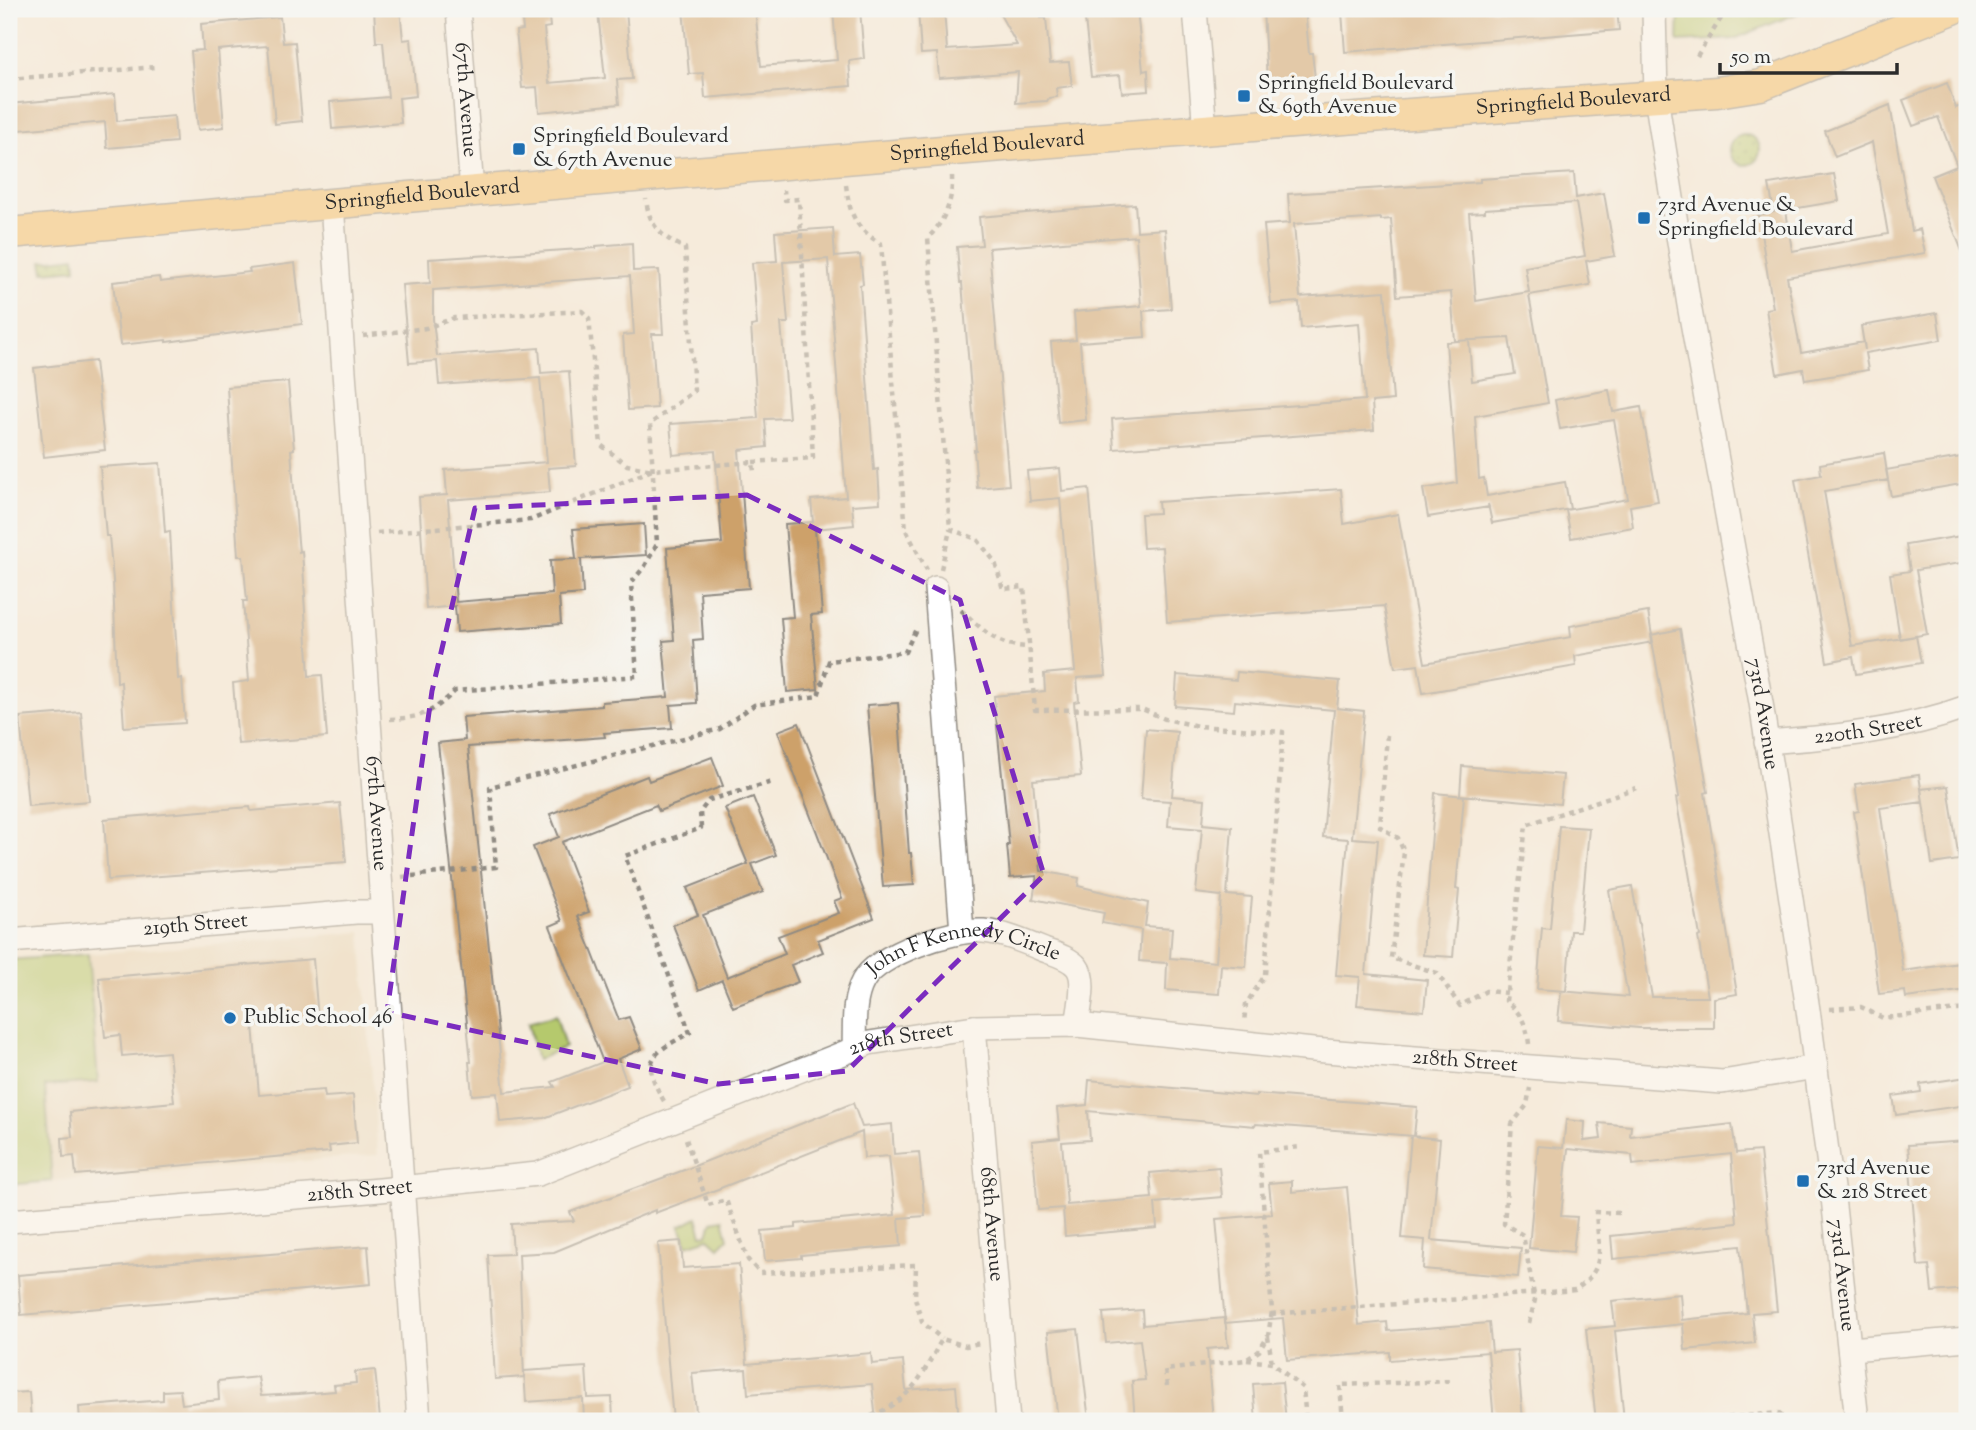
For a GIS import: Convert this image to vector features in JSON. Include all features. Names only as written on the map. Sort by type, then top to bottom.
[{"type":"main road","name":"Springfield Boulevard","points":[[9,233],[778,165],[1717,92],[1761,85],[1953,9]]},
{"type":"street","name":"67th Avenue","points":[[458,9],[472,191]]},
{"type":"street","points":[[1195,9],[1205,130]]},
{"type":"street","name":"73rd Avenue","points":[[1654,9],[1656,97],[1689,304],[1766,742],[1808,1010],[1851,1349],[1857,1421]]},
{"type":"street","name":"67th Avenue","points":[[332,204],[419,1421]]},
{"type":"street","points":[[936,588],[962,932]]},
{"type":"street","name":"220th Street","points":[[1766,742],[1843,737],[1896,727],[1967,707]]},
{"type":"street","name":"219th Street","points":[[9,941],[382,912]]},
{"type":"street","name":"John F Kennedy Circle","points":[[854,1049],[855,1006],[863,982],[872,971],[894,955],[943,936],[962,932],[984,931],[1018,939],[1068,960],[1078,968],[1082,982],[1077,1025]]},
{"type":"street","name":"218th Street","points":[[9,1221],[538,1174],[869,1043],[974,1027],[1077,1025],[1241,1042],[1722,1082],[1816,1067]]},
{"type":"street","name":"68th Avenue","points":[[974,1027],[1008,1421]]},
{"type":"street","points":[[1851,1349],[1967,1339]]},
{"type":"path","points":[[1697,56],[1727,9]]},
{"type":"path","points":[[9,79],[156,67]]},
{"type":"path","points":[[380,880],[496,867],[490,787],[720,729],[754,705],[818,696],[828,661],[905,652],[936,588],[950,529],[928,238],[940,225],[953,192],[951,151]]},
{"type":"path","points":[[843,160],[849,205],[856,223],[881,244],[906,530],[936,588],[995,640],[1016,647],[1029,647]]},
{"type":"path","points":[[341,339],[426,328],[454,318],[582,311],[589,318],[601,444],[627,465],[652,470],[813,458],[799,199],[786,200],[778,165]]},
{"type":"path","points":[[368,720],[416,718],[436,709],[455,691],[637,676],[631,583],[645,566],[657,544],[650,424],[694,391],[685,248],[668,241],[649,219],[643,177]]},
{"type":"path","points":[[753,462],[754,472]]},
{"type":"path","points":[[355,535],[531,520],[652,470]]},
{"type":"path","points":[[950,529],[977,539],[995,562],[1003,589],[1024,587],[1035,710],[1142,709],[1165,719],[1198,726],[1283,732],[1265,975],[1246,1004],[1241,1042]]},
{"type":"path","points":[[1387,735],[1380,827],[1398,838],[1404,852],[1391,958],[1437,973],[1460,1006],[1486,991],[1507,993]]},
{"type":"path","points":[[1529,1323],[1535,1300],[1523,1235],[1504,1224],[1512,1124],[1530,1098],[1531,1067],[1527,1028],[1518,1010],[1506,1001],[1525,825],[1636,788]]},
{"type":"path","points":[[1808,1010],[1861,1007],[1883,1018],[1967,1009]]},
{"type":"path","points":[[1272,1363],[1268,1336],[1271,1314],[1259,1152],[1300,1147]]},
{"type":"path","points":[[1271,1314],[1575,1290],[1588,1281],[1599,1266],[1596,1212],[1619,1213]]},
{"type":"path","points":[[1246,1360],[1259,1351],[1268,1336]]},
{"type":"path","points":[[852,1421],[862,1421],[892,1406],[913,1390],[942,1339],[966,1346],[1001,1339]]},
{"type":"path","points":[[1167,1386],[1165,1370],[1246,1360],[1272,1363],[1303,1388],[1306,1421]]},
{"type":"path","points":[[1343,1421],[1340,1385],[1453,1381]]},
{"type":"path","points":[[1688,1421],[1778,1413],[1788,1421]]},
{"type":"highlighted area","points":[[747,495],[960,600],[1044,875],[847,1071],[718,1084],[387,1012],[432,691],[475,508]]},
{"type":"shaded area","name":"Public School 46","points":[[361,932],[378,1155],[52,1181],[45,1086],[98,1081],[88,954]]},
{"type":"green space","points":[[1679,9],[1808,9],[1734,39],[1678,42]]},
{"type":"green space","points":[[1745,135],[1756,139],[1760,150],[1756,161],[1745,165],[1734,161],[1730,150],[1734,139]]},
{"type":"green space","points":[[75,257],[76,269],[44,272],[42,261]]},
{"type":"green space","points":[[88,954],[98,1082],[45,1086],[52,1181],[9,1185],[9,960]]},
{"type":"green space","points":[[556,1015],[565,1047],[537,1060],[528,1023]]},
{"type":"green space","points":[[697,1217],[702,1235],[708,1234],[712,1221],[723,1219],[728,1238],[719,1247],[709,1238],[687,1245],[680,1226]]},
{"type":"building","points":[[374,9],[400,9],[403,40],[411,39],[416,96],[399,98],[401,123],[332,129],[330,102],[388,97],[383,42],[376,42]]},
{"type":"building","points":[[521,9],[548,9],[550,27],[544,28],[549,83],[605,78],[598,13],[626,10],[632,79],[617,80],[619,104],[539,112],[537,87],[522,88],[516,31],[523,30]]},
{"type":"building","points":[[683,9],[755,9],[761,66],[837,60],[833,9],[860,9],[864,59],[849,61],[851,86],[705,98],[703,73],[689,74]]},
{"type":"building","points":[[918,9],[944,9],[947,50],[1017,45],[997,9],[1040,9],[1041,18],[1046,18],[1050,63],[1069,62],[1072,86],[1056,88],[1057,97],[1047,101],[1016,103],[1018,72],[939,78],[937,53],[921,54]]},
{"type":"building","points":[[1084,9],[1137,9],[1143,71],[1148,70],[1149,91],[1122,93],[1120,75],[1091,77]]},
{"type":"building","points":[[1263,9],[1305,9],[1309,53],[1312,53],[1315,78],[1267,82]]},
{"type":"building","points":[[1380,9],[1617,9],[1619,30],[1345,52],[1342,12]]},
{"type":"building","points":[[280,17],[283,43],[295,42],[302,121],[275,124],[268,46],[240,48],[218,50],[224,127],[198,130],[191,51],[203,50],[201,24]]},
{"type":"building","points":[[1947,83],[1956,108],[1967,104],[1966,261],[1932,176],[1957,166],[1938,117],[1913,126],[1903,100]]},
{"type":"building","points":[[115,94],[117,121],[174,116],[176,142],[107,148],[105,122],[9,131],[9,104]]},
{"type":"building","points":[[1890,105],[1912,231],[1920,229],[1925,253],[1787,277],[1801,353],[1864,342],[1861,326],[1937,313],[1941,340],[1865,353],[1868,370],[1805,380],[1803,369],[1777,374],[1766,309],[1773,308],[1758,215],[1774,212],[1769,184],[1834,174],[1839,201],[1786,210],[1792,251],[1888,234],[1872,142],[1835,157],[1825,131]]},
{"type":"building","points":[[1574,173],[1576,198],[1604,193],[1615,256],[1586,261],[1590,285],[1529,295],[1548,403],[1475,416],[1479,479],[1484,478],[1487,496],[1565,482],[1570,509],[1492,523],[1489,507],[1428,517],[1423,489],[1457,483],[1446,342],[1462,341],[1455,341],[1451,292],[1397,296],[1391,219],[1294,224],[1300,297],[1385,291],[1393,400],[1372,402],[1374,430],[1114,449],[1112,419],[1365,400],[1359,323],[1301,328],[1299,302],[1271,304],[1264,225],[1290,223],[1288,194]],"holes":[[[1576,203],[1585,256],[1525,267],[1529,292],[1476,301],[1469,213],[1485,212],[1485,209]],[[1509,338],[1515,374],[1472,381],[1469,340]]]},
{"type":"building","points":[[1135,204],[1137,231],[1165,229],[1171,309],[1143,311],[1145,337],[1080,342],[1086,420],[1058,423],[1051,342],[1076,340],[1074,312],[1141,306],[1136,236],[989,248],[1009,485],[977,488],[976,450],[957,247],[982,245],[979,217]]},
{"type":"building","points":[[833,228],[835,257],[860,255],[874,470],[878,469],[880,503],[852,505],[854,525],[815,529],[822,614],[811,615],[818,689],[787,692],[781,618],[793,617],[785,524],[813,522],[811,500],[846,497],[828,259],[783,262],[788,323],[781,323],[789,418],[765,419],[767,447],[739,450],[749,588],[700,592],[703,639],[693,640],[697,703],[670,705],[672,728],[604,733],[605,737],[468,747],[504,1092],[555,1087],[552,1082],[603,1062],[550,926],[562,921],[533,847],[559,837],[550,814],[647,776],[649,781],[712,757],[723,786],[659,811],[656,805],[562,842],[589,912],[578,916],[619,1020],[629,1017],[642,1049],[618,1059],[628,1086],[544,1118],[500,1122],[497,1093],[472,1095],[471,1062],[438,743],[465,740],[463,717],[602,706],[602,702],[668,697],[663,641],[674,640],[667,548],[722,543],[715,451],[673,455],[670,424],[758,418],[751,326],[757,325],[752,263],[777,261],[775,232]]},
{"type":"building","points":[[632,243],[633,271],[659,270],[663,334],[652,334],[657,408],[628,410],[623,335],[634,334],[630,276],[433,290],[437,356],[539,348],[541,373],[569,371],[576,466],[548,468],[550,492],[448,500],[456,602],[552,594],[550,560],[576,559],[573,529],[644,524],[646,555],[581,559],[583,594],[559,596],[561,624],[457,632],[455,606],[426,609],[419,497],[447,495],[445,470],[547,462],[540,378],[439,385],[437,361],[409,363],[402,285],[430,283],[429,259],[596,248]]},
{"type":"building","points":[[295,263],[302,324],[166,342],[120,345],[113,282],[159,277],[160,282],[250,272],[249,269]]},
{"type":"building","points":[[95,361],[105,450],[44,457],[34,368]]},
{"type":"building","points":[[288,382],[309,676],[322,675],[327,737],[238,744],[233,683],[249,681],[243,601],[247,601],[243,556],[238,556],[227,387]]},
{"type":"building","points":[[1609,390],[1613,412],[1641,407],[1658,501],[1630,506],[1633,527],[1571,538],[1566,510],[1628,499],[1614,420],[1560,429],[1555,400]]},
{"type":"building","points":[[1884,453],[1888,480],[1824,491],[1836,561],[1852,646],[1916,636],[1921,663],[1856,674],[1853,657],[1827,662],[1795,480],[1821,475],[1820,464]]},
{"type":"building","points":[[1967,456],[1967,483],[1891,496],[1886,470]]},
{"type":"building","points":[[160,463],[165,532],[170,531],[178,679],[182,678],[185,723],[124,727],[121,682],[117,683],[113,580],[100,467]]},
{"type":"building","points":[[1060,468],[1062,491],[1089,488],[1106,676],[1077,678],[1079,701],[1074,702],[1081,776],[1033,780],[1041,871],[1079,878],[1078,886],[1148,903],[1145,926],[1172,928],[1170,958],[1216,962],[1221,896],[1196,893],[1202,829],[1168,826],[1170,801],[1141,799],[1146,729],[1177,732],[1172,796],[1205,799],[1203,824],[1232,827],[1227,895],[1252,897],[1246,967],[1221,965],[1219,994],[1166,990],[1167,963],[1139,961],[1141,930],[1102,923],[1104,913],[1033,899],[1037,876],[1010,878],[994,696],[1045,691],[1044,674],[1075,671],[1060,498],[1030,501],[1027,471]]},
{"type":"building","points":[[1341,489],[1344,524],[1398,514],[1425,663],[1571,637],[1570,626],[1648,612],[1653,642],[1575,656],[1576,666],[1423,693],[1418,665],[1395,668],[1384,606],[1167,622],[1162,547],[1143,548],[1141,514],[1159,513],[1158,502]]},
{"type":"building","points":[[1967,535],[1967,562],[1916,570],[1927,634],[1900,639],[1890,574],[1910,571],[1906,545]]},
{"type":"building","points":[[1680,629],[1708,792],[1705,793],[1737,994],[1714,998],[1714,1028],[1639,1028],[1558,1021],[1561,991],[1628,997],[1609,890],[1632,886],[1652,997],[1708,997],[1676,798],[1679,797],[1651,635]]},
{"type":"building","points":[[1237,672],[1340,681],[1337,708],[1364,711],[1352,838],[1378,840],[1366,974],[1427,980],[1424,1011],[1357,1005],[1360,977],[1336,975],[1348,839],[1323,837],[1334,710],[1235,701],[1234,711],[1175,706],[1177,675],[1236,680]]},
{"type":"building","points":[[898,703],[909,853],[914,885],[883,887],[867,705]]},
{"type":"building","points":[[81,712],[89,801],[28,806],[20,717]]},
{"type":"building","points":[[799,723],[874,918],[818,940],[823,952],[791,965],[798,982],[733,1007],[722,980],[699,990],[673,925],[698,915],[687,888],[748,864],[725,808],[753,797],[776,855],[752,864],[763,892],[703,915],[727,977],[785,954],[778,936],[839,913],[834,901],[842,898],[778,731]]},
{"type":"building","points":[[1462,766],[1563,775],[1560,804],[1460,795]]},
{"type":"building","points":[[1919,775],[1923,802],[1880,808],[1903,971],[1967,962],[1967,990],[1906,998],[1905,991],[1879,994],[1854,812],[1859,811],[1855,784]]},
{"type":"building","points":[[1948,786],[1959,860],[1932,864],[1921,789]]},
{"type":"building","points":[[1435,793],[1464,796],[1453,957],[1423,955]]},
{"type":"building","points":[[340,803],[346,862],[108,880],[104,819]]},
{"type":"building","points":[[1559,826],[1589,828],[1580,931],[1571,931],[1566,991],[1537,989],[1542,928],[1550,929]]},
{"type":"building","points":[[313,959],[318,1019],[253,1025],[259,1095],[324,1090],[325,1097],[353,1095],[357,1143],[329,1146],[330,1152],[76,1175],[74,1156],[63,1157],[62,1138],[72,1137],[70,1112],[174,1102],[169,1052],[122,1056],[120,1035],[105,1037],[99,978]]},
{"type":"building","points":[[1967,1077],[1967,1105],[1896,1115],[1893,1096],[1921,1092],[1920,1084]]},
{"type":"building","points":[[1089,1080],[1256,1096],[1417,1107],[1414,1136],[1255,1126],[1088,1111],[1090,1140],[1062,1142],[1067,1205],[1152,1198],[1150,1173],[1219,1167],[1222,1197],[1155,1203],[1157,1228],[1065,1236],[1063,1208],[1038,1210],[1032,1141],[1060,1138],[1057,1108],[1087,1105]]},
{"type":"building","points":[[853,1103],[862,1127],[892,1124],[894,1154],[919,1152],[925,1216],[899,1218],[901,1246],[765,1261],[762,1231],[796,1228],[796,1224],[895,1215],[889,1156],[864,1158],[862,1132],[655,1213],[655,1210],[554,1252],[519,1254],[524,1377],[495,1379],[488,1255],[513,1254],[511,1224],[574,1221],[570,1212]]},
{"type":"building","points":[[1566,1120],[1585,1122],[1584,1141],[1601,1139],[1599,1123],[1631,1126],[1630,1136],[1732,1124],[1736,1153],[1760,1151],[1777,1311],[1752,1313],[1755,1343],[1685,1350],[1683,1324],[1615,1331],[1624,1420],[1621,1421],[1596,1421],[1586,1329],[1615,1326],[1612,1301],[1680,1294],[1682,1320],[1747,1313],[1740,1246],[1613,1259],[1611,1236],[1737,1223],[1731,1154],[1633,1165],[1632,1155],[1568,1149],[1561,1216],[1577,1217],[1573,1252],[1529,1248],[1538,1146],[1563,1148]]},
{"type":"building","points":[[1411,1136],[1440,1139],[1431,1240],[1521,1248],[1518,1277],[1423,1269],[1425,1240],[1402,1238]]},
{"type":"building","points":[[1967,1141],[1967,1289],[1932,1292],[1929,1265],[1918,1266],[1908,1145]]},
{"type":"building","points":[[1292,1181],[1292,1192],[1347,1187],[1359,1325],[1387,1322],[1388,1331],[1489,1323],[1492,1352],[1517,1350],[1523,1421],[1494,1421],[1488,1352],[1390,1360],[1390,1352],[1287,1360],[1283,1318],[1225,1323],[1216,1219],[1272,1214],[1269,1183]]},
{"type":"building","points":[[681,1241],[683,1268],[739,1264],[747,1364],[871,1353],[872,1364],[903,1361],[906,1390],[956,1386],[959,1421],[876,1421],[872,1384],[748,1394],[746,1369],[692,1373],[697,1421],[673,1421],[658,1243]]},
{"type":"building","points":[[368,1246],[371,1284],[21,1315],[18,1275]]},
{"type":"building","points":[[1142,1310],[1143,1325],[1225,1318],[1228,1347],[1207,1349],[1213,1421],[1135,1421],[1132,1381],[1145,1380],[1140,1340],[1106,1343],[1103,1313]]},
{"type":"building","points":[[1078,1329],[1089,1421],[1058,1421],[1048,1332]]},
{"type":"building","points":[[586,1367],[588,1398],[612,1397],[613,1421],[584,1421],[583,1398],[526,1402],[524,1371]]},
{"type":"building","points":[[375,1370],[380,1419],[80,1421],[79,1407],[163,1400],[163,1391],[180,1390],[182,1404],[219,1400],[218,1381],[258,1377],[261,1396],[298,1394],[335,1391],[334,1385],[356,1383],[355,1372]]},
{"type":"building","points":[[1282,1382],[1286,1421],[1256,1421],[1253,1384]]},
{"type":"building","points":[[29,1392],[31,1421],[9,1421],[9,1393]]},
{"type":"place","name":"Springfield Boulevard & 69th Avenue","points":[[1244,96]]},
{"type":"place","name":"Springfield Boulevard & 67th Avenue","points":[[519,149]]},
{"type":"place","name":"73rd Avenue & Springfield Boulevard","points":[[1644,218]]},
{"type":"place","name":"Public School 46","points":[[230,1018]]},
{"type":"place","name":"73rd Avenue & 218 Street","points":[[1803,1181]]}]
